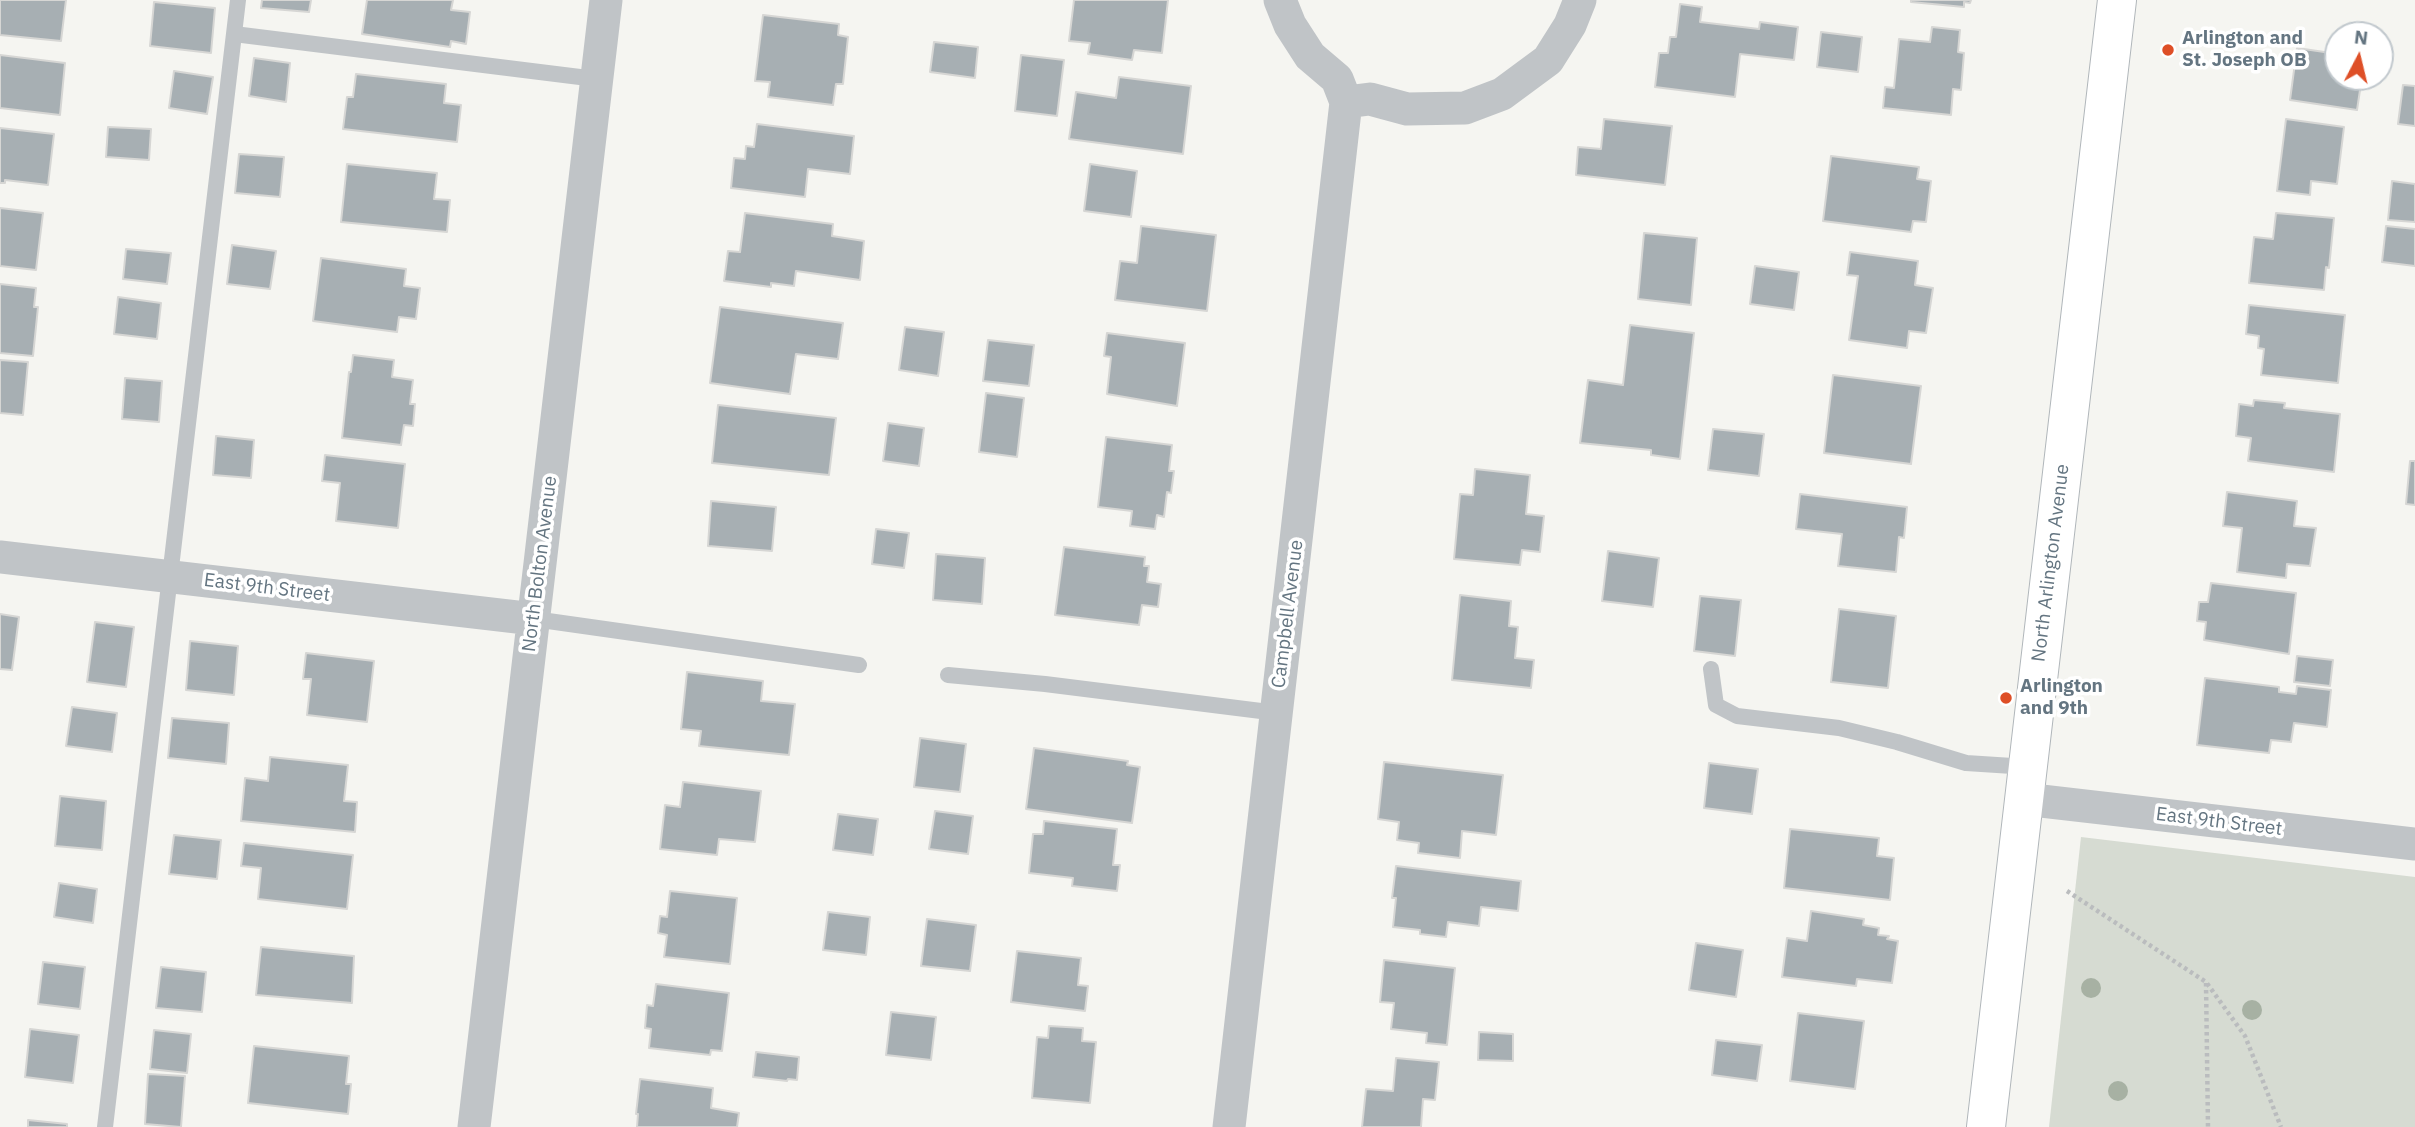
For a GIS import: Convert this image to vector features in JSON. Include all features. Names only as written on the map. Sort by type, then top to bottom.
[{"type":"main road","name":"North Arlington Avenue","points":[[1986,1127],[2117,0]]},
{"type":"street","name":"North Bolton Avenue","points":[[474,1127],[606,0]]},
{"type":"street","points":[[1280,0],[1290,25],[1310,56],[1337,79],[1346,102],[1370,99],[1407,109],[1465,108],[1502,94],[1548,60],[1570,25],[1580,0]]},
{"type":"street","name":"Campbell Avenue","points":[[1229,1127],[1346,102]]},
{"type":"street","name":"East 9th Street","points":[[0,557],[534,619]]},
{"type":"street","name":"East 9th Street","points":[[2026,783],[2415,844]]},
{"type":"lane","points":[[105,1127],[238,0]]},
{"type":"lane","points":[[234,34],[596,79]]},
{"type":"lane","points":[[534,619],[859,665]]},
{"type":"lane","points":[[1711,669],[1716,705],[1737,716],[1839,727],[1897,741],[2026,783]]},
{"type":"lane","points":[[948,675],[1114,692],[1276,713]]},
{"type":"path","points":[[2067,891],[2206,982],[2245,1037],[2281,1127]]},
{"type":"path","points":[[2206,982],[2208,1127]]},
{"type":"shaded area","points":[[2081,837],[2415,877],[2415,1127],[2049,1127]]},
{"type":"building","points":[[0,0],[66,0],[61,41],[0,35]]},
{"type":"building","points":[[262,0],[311,0],[309,12],[261,8]]},
{"type":"building","points":[[367,0],[453,0],[451,10],[470,12],[466,44],[451,41],[450,47],[362,34]]},
{"type":"building","points":[[1074,0],[1168,0],[1162,53],[1134,50],[1132,60],[1088,54],[1090,43],[1069,41]]},
{"type":"building","points":[[1911,0],[1971,0],[1970,3],[1964,2],[1964,7]]},
{"type":"building","points":[[154,2],[215,8],[211,53],[150,46]]},
{"type":"building","points":[[1680,4],[1702,7],[1700,22],[1759,29],[1760,22],[1798,27],[1794,60],[1740,54],[1735,97],[1655,87],[1659,53],[1668,53],[1670,37],[1676,37]]},
{"type":"building","points":[[763,15],[839,24],[838,35],[848,37],[843,84],[836,84],[833,105],[768,97],[770,82],[755,81]]},
{"type":"building","points":[[1932,27],[1960,30],[1958,52],[1964,53],[1961,90],[1953,89],[1951,115],[1883,108],[1885,87],[1894,88],[1899,39],[1930,42]]},
{"type":"building","points":[[1821,32],[1862,37],[1858,72],[1817,67]]},
{"type":"building","points":[[934,42],[978,47],[975,78],[930,72]]},
{"type":"building","points":[[2297,48],[2324,52],[2324,91],[2360,91],[2357,110],[2290,100]]},
{"type":"building","points":[[0,55],[65,63],[60,115],[0,108]]},
{"type":"building","points":[[1021,55],[1064,60],[1057,116],[1015,111]]},
{"type":"building","points":[[254,58],[290,63],[286,102],[249,96]]},
{"type":"building","points":[[174,71],[213,77],[207,114],[169,108]]},
{"type":"building","points":[[356,74],[446,84],[444,103],[461,105],[457,142],[343,129],[347,97],[353,97]]},
{"type":"building","points":[[1119,77],[1191,86],[1183,154],[1069,139],[1076,92],[1116,98]]},
{"type":"building","points":[[2403,85],[2415,86],[2415,126],[2398,124]]},
{"type":"building","points":[[1604,119],[1672,126],[1665,185],[1576,175],[1578,147],[1601,149]]},
{"type":"building","points":[[2286,119],[2344,127],[2337,184],[2311,181],[2310,195],[2277,191]]},
{"type":"building","points":[[757,124],[854,136],[850,174],[808,169],[805,197],[731,188],[734,158],[745,159],[746,146],[754,147]]},
{"type":"building","points":[[108,127],[151,129],[149,160],[106,157]]},
{"type":"building","points":[[0,128],[54,134],[48,185],[5,180],[5,183],[0,183]]},
{"type":"building","points":[[239,154],[284,157],[280,197],[235,193]]},
{"type":"building","points":[[1831,156],[1919,167],[1917,179],[1931,181],[1926,222],[1913,221],[1911,232],[1823,221]]},
{"type":"building","points":[[347,164],[437,173],[434,199],[450,200],[447,232],[341,222]]},
{"type":"building","points":[[1090,164],[1137,171],[1131,217],[1084,211]]},
{"type":"building","points":[[2392,181],[2415,184],[2415,222],[2388,220]]},
{"type":"building","points":[[0,208],[43,213],[36,270],[0,266]]},
{"type":"building","points":[[745,213],[833,224],[832,236],[864,241],[860,280],[796,271],[794,286],[771,283],[771,287],[724,281],[728,251],[740,252]]},
{"type":"building","points":[[2276,213],[2334,218],[2324,290],[2249,283],[2254,237],[2273,239]]},
{"type":"building","points":[[1141,226],[1216,235],[1207,311],[1115,300],[1120,261],[1137,263]]},
{"type":"building","points":[[2386,226],[2415,229],[2415,266],[2382,262]]},
{"type":"building","points":[[1644,233],[1697,238],[1691,305],[1638,299]]},
{"type":"building","points":[[232,245],[276,251],[270,289],[227,284]]},
{"type":"building","points":[[126,249],[171,253],[167,284],[123,279]]},
{"type":"building","points":[[1850,252],[1918,261],[1915,285],[1933,288],[1926,333],[1909,331],[1907,348],[1849,340],[1858,276],[1847,275]]},
{"type":"building","points":[[321,258],[406,269],[404,286],[420,288],[416,319],[399,317],[397,332],[313,321]]},
{"type":"building","points":[[1755,266],[1799,272],[1794,310],[1750,304]]},
{"type":"building","points":[[0,284],[36,288],[34,307],[38,307],[33,356],[0,353]]},
{"type":"building","points":[[118,297],[161,303],[157,339],[114,334]]},
{"type":"building","points":[[2249,305],[2345,315],[2338,383],[2261,375],[2264,349],[2258,348],[2259,336],[2246,334]]},
{"type":"building","points":[[720,307],[843,323],[838,359],[796,354],[790,394],[710,383]]},
{"type":"building","points":[[1630,325],[1694,333],[1680,459],[1651,455],[1651,450],[1580,443],[1588,380],[1623,385]]},
{"type":"building","points":[[905,327],[944,332],[938,376],[899,370]]},
{"type":"building","points":[[1107,333],[1185,343],[1177,406],[1107,394],[1111,357],[1104,356]]},
{"type":"building","points":[[988,340],[1034,345],[1029,386],[983,381]]},
{"type":"building","points":[[353,355],[394,360],[392,377],[413,380],[410,404],[415,404],[413,426],[404,425],[401,445],[342,438]]},
{"type":"building","points":[[0,360],[28,362],[23,415],[0,413]]},
{"type":"building","points":[[1833,375],[1921,386],[1911,464],[1824,453]]},
{"type":"building","points":[[125,378],[162,381],[159,422],[122,419]]},
{"type":"building","points":[[986,393],[1024,398],[1017,457],[979,452]]},
{"type":"building","points":[[2254,400],[2285,403],[2284,408],[2340,414],[2334,472],[2248,461],[2251,438],[2236,436],[2239,404],[2253,406]]},
{"type":"building","points":[[718,405],[836,418],[829,475],[712,463]]},
{"type":"building","points":[[888,423],[924,428],[919,466],[883,461]]},
{"type":"building","points":[[1713,429],[1764,434],[1759,476],[1708,470]]},
{"type":"building","points":[[216,436],[254,440],[251,478],[213,475]]},
{"type":"building","points":[[1106,437],[1172,445],[1169,471],[1174,471],[1171,493],[1167,492],[1164,517],[1157,515],[1155,529],[1130,526],[1132,511],[1098,507]]},
{"type":"building","points":[[325,455],[405,464],[398,528],[336,521],[340,483],[322,481]]},
{"type":"building","points":[[2410,461],[2415,461],[2415,505],[2406,504]]},
{"type":"building","points":[[1475,469],[1530,475],[1526,514],[1544,516],[1540,552],[1522,550],[1520,565],[1454,559],[1460,494],[1473,495]]},
{"type":"building","points":[[2227,492],[2297,501],[2294,526],[2316,528],[2310,566],[2287,564],[2286,578],[2237,572],[2242,528],[2223,526]]},
{"type":"building","points":[[1800,494],[1907,507],[1904,538],[1899,537],[1896,572],[1838,566],[1842,534],[1796,529]]},
{"type":"building","points":[[711,501],[776,507],[772,551],[708,546]]},
{"type":"building","points":[[876,529],[909,533],[904,568],[872,564]]},
{"type":"building","points":[[1064,547],[1145,557],[1144,566],[1149,566],[1147,582],[1161,584],[1158,607],[1142,605],[1139,625],[1055,615]]},
{"type":"building","points":[[1608,551],[1659,558],[1653,607],[1602,601]]},
{"type":"building","points":[[936,554],[985,558],[982,604],[933,600]]},
{"type":"building","points":[[2211,583],[2296,593],[2289,654],[2204,640],[2206,622],[2197,621],[2199,602],[2208,602]]},
{"type":"building","points":[[1460,595],[1511,601],[1509,626],[1518,627],[1515,658],[1534,660],[1531,688],[1452,680]]},
{"type":"building","points":[[1700,596],[1741,600],[1735,656],[1694,651]]},
{"type":"building","points":[[1839,609],[1896,616],[1888,688],[1831,682]]},
{"type":"building","points":[[0,614],[19,617],[12,670],[0,669]]},
{"type":"building","points":[[95,622],[134,627],[126,687],[87,682]]},
{"type":"building","points":[[190,641],[238,646],[234,695],[186,690]]},
{"type":"building","points":[[306,653],[374,661],[367,722],[307,715],[311,679],[303,679]]},
{"type":"building","points":[[2297,656],[2333,660],[2330,686],[2294,682]]},
{"type":"building","points":[[687,672],[763,681],[761,701],[795,704],[789,755],[699,746],[701,731],[681,729]]},
{"type":"building","points":[[2205,678],[2279,687],[2279,692],[2296,694],[2297,686],[2331,690],[2327,727],[2294,723],[2291,742],[2271,740],[2269,753],[2197,745]]},
{"type":"building","points":[[72,707],[117,713],[112,752],[66,746]]},
{"type":"building","points":[[172,718],[229,723],[226,764],[168,758]]},
{"type":"building","points":[[920,738],[966,744],[960,792],[914,787]]},
{"type":"building","points":[[1034,748],[1128,761],[1127,765],[1140,767],[1132,823],[1026,809]]},
{"type":"building","points":[[270,757],[348,765],[344,801],[357,802],[355,832],[241,821],[245,778],[268,781]]},
{"type":"building","points":[[1384,762],[1503,775],[1496,835],[1462,831],[1460,858],[1418,853],[1419,843],[1397,840],[1399,822],[1378,819]]},
{"type":"building","points":[[1709,763],[1758,769],[1752,814],[1704,808]]},
{"type":"building","points":[[683,782],[761,791],[755,842],[719,839],[717,855],[660,849],[665,805],[680,807]]},
{"type":"building","points":[[60,796],[106,801],[102,850],[55,846]]},
{"type":"building","points":[[935,811],[973,816],[968,854],[929,849]]},
{"type":"building","points":[[838,814],[878,819],[873,855],[833,850]]},
{"type":"building","points":[[1044,821],[1117,829],[1113,865],[1120,865],[1117,891],[1072,886],[1073,878],[1029,873],[1033,834],[1043,834]]},
{"type":"building","points":[[1790,829],[1879,838],[1877,856],[1894,858],[1890,900],[1784,888]]},
{"type":"building","points":[[174,835],[221,840],[217,879],[169,874]]},
{"type":"building","points":[[244,843],[353,855],[347,909],[258,899],[261,868],[241,866]]},
{"type":"building","points":[[1396,866],[1521,881],[1518,911],[1481,907],[1479,926],[1448,922],[1446,937],[1393,927],[1396,898],[1392,898]]},
{"type":"building","points":[[59,883],[97,889],[93,923],[54,917]]},
{"type":"building","points":[[670,891],[737,898],[730,964],[664,957],[667,935],[658,933],[660,916],[667,917]]},
{"type":"building","points":[[1811,911],[1864,919],[1863,925],[1879,928],[1878,935],[1889,936],[1887,939],[1898,941],[1892,983],[1857,979],[1856,986],[1782,977],[1787,938],[1807,941]]},
{"type":"building","points":[[828,912],[870,917],[866,955],[823,950]]},
{"type":"building","points":[[927,919],[976,925],[970,971],[921,966]]},
{"type":"building","points":[[1696,943],[1743,950],[1736,997],[1689,990]]},
{"type":"building","points":[[261,947],[354,956],[352,1003],[256,995]]},
{"type":"building","points":[[1017,951],[1081,958],[1078,985],[1088,986],[1085,1011],[1011,1002]]},
{"type":"building","points":[[1384,960],[1455,968],[1447,1045],[1426,1043],[1427,1033],[1391,1029],[1394,1003],[1380,1002]]},
{"type":"building","points":[[43,962],[85,967],[80,1009],[38,1004]]},
{"type":"building","points":[[161,967],[206,972],[202,1012],[156,1008]]},
{"type":"building","points":[[656,984],[729,993],[722,1051],[711,1050],[710,1055],[649,1048],[651,1029],[645,1028],[647,1005],[653,1006]]},
{"type":"building","points":[[891,1012],[936,1017],[931,1060],[886,1055]]},
{"type":"building","points":[[1798,1013],[1864,1021],[1855,1089],[1790,1081]]},
{"type":"building","points":[[1049,1026],[1083,1028],[1082,1041],[1096,1042],[1090,1103],[1032,1098],[1037,1037],[1048,1038]]},
{"type":"building","points":[[30,1029],[79,1035],[73,1083],[25,1077]]},
{"type":"building","points":[[154,1030],[191,1034],[187,1073],[150,1069]]},
{"type":"building","points":[[1479,1032],[1513,1034],[1513,1061],[1478,1060]]},
{"type":"building","points":[[1716,1040],[1762,1045],[1757,1081],[1712,1075]]},
{"type":"building","points":[[254,1046],[349,1056],[346,1084],[351,1084],[348,1114],[248,1103]]},
{"type":"building","points":[[756,1052],[799,1057],[797,1080],[753,1077]]},
{"type":"building","points":[[1396,1058],[1439,1062],[1435,1100],[1423,1099],[1421,1127],[1362,1127],[1366,1089],[1393,1091]]},
{"type":"building","points":[[148,1074],[185,1076],[181,1127],[145,1124]]},
{"type":"building","points":[[640,1079],[713,1088],[711,1108],[739,1113],[737,1127],[637,1127]]},
{"type":"building","points":[[28,1120],[67,1124],[67,1127],[28,1127]]},
{"type":"place","name":"Arlington and St. Joseph OB","points":[[2168,50]]},
{"type":"place","name":"Arlington and 9th","points":[[2006,698]]}]
